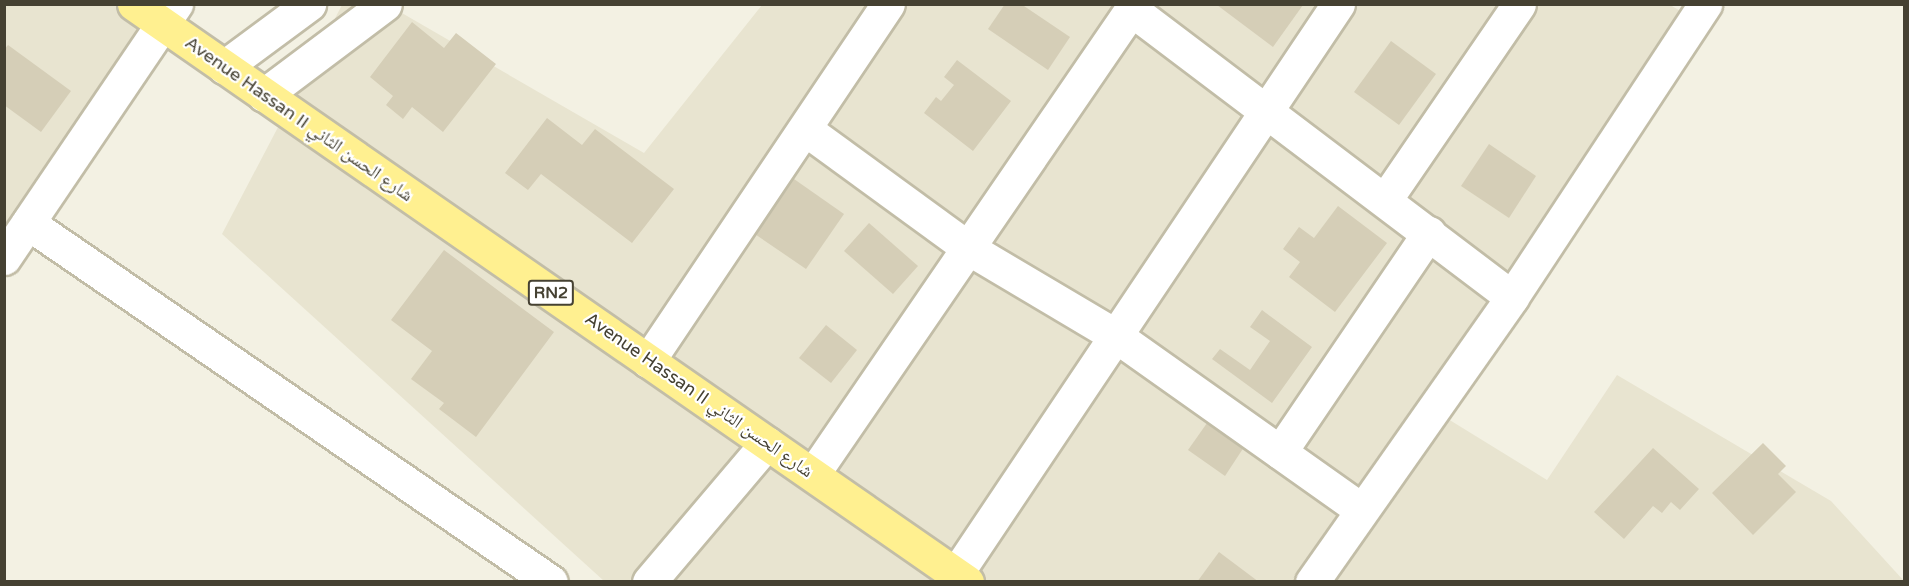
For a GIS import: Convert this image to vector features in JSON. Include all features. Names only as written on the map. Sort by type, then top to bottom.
[{"type":"main road","name":"Avenue Hassan II شارع الحسن الثاني","points":[[134,4],[169,14],[224,67],[962,578]]},
{"type":"street","points":[[224,67],[309,4]]},
{"type":"street","points":[[264,95],[385,4]]},
{"type":"street","points":[[648,361],[888,4]]},
{"type":"street","points":[[962,578],[1116,336],[1338,4]]},
{"type":"street","points":[[1385,200],[1519,4]]},
{"type":"street","points":[[1312,582],[1512,297],[1705,4]]},
{"type":"street","points":[[813,474],[1133,7],[1512,297]]},
{"type":"street","points":[[4,258],[169,14]]},
{"type":"street","points":[[805,129],[968,248],[1116,336],[1362,510]]},
{"type":"street","points":[[28,223],[551,582]]},
{"type":"street","points":[[1280,452],[1429,233]]},
{"type":"street","points":[[649,582],[767,443]]},
{"type":"shaded area","points":[[5,5],[179,5],[5,237]]},
{"type":"shaded area","points":[[342,5],[388,5],[644,153],[762,5],[1670,5],[1693,18],[1435,411],[1547,480],[1617,375],[1831,501],[1904,581],[604,581],[222,234]]},
{"type":"building","points":[[1005,4],[1021,4],[1070,37],[1048,70],[988,29]]},
{"type":"building","points":[[1217,5],[1303,5],[1273,47]]},
{"type":"building","points":[[412,22],[444,48],[456,33],[496,64],[443,132],[412,107],[403,119],[386,105],[393,96],[370,77]]},
{"type":"building","points":[[1391,41],[1436,74],[1399,125],[1354,92]]},
{"type":"building","points":[[8,45],[71,91],[41,132],[4,105],[4,50]]},
{"type":"building","points":[[957,60],[1011,101],[973,151],[924,113],[936,97],[941,101],[954,85],[944,77]]},
{"type":"building","points":[[547,118],[582,145],[595,129],[674,189],[632,243],[541,174],[528,190],[505,173]]},
{"type":"building","points":[[1489,144],[1536,176],[1509,218],[1461,186]]},
{"type":"building","points":[[784,172],[844,214],[806,269],[746,228]]},
{"type":"building","points":[[1338,206],[1387,243],[1335,312],[1289,277],[1300,262],[1283,249],[1299,227],[1314,238]]},
{"type":"building","points":[[869,223],[918,266],[893,294],[844,251]]},
{"type":"building","points":[[444,250],[554,332],[476,437],[439,409],[444,403],[411,379],[432,351],[391,320]]},
{"type":"building","points":[[1262,310],[1312,347],[1272,403],[1212,359],[1220,349],[1250,370],[1270,341],[1250,327]]},
{"type":"building","points":[[826,325],[857,350],[831,383],[799,358]]},
{"type":"building","points":[[1212,416],[1248,441],[1225,476],[1188,450]]},
{"type":"building","points":[[1763,443],[1786,466],[1778,474],[1796,492],[1753,535],[1712,493]]},
{"type":"building","points":[[1653,448],[1699,489],[1680,510],[1671,502],[1662,513],[1653,506],[1624,539],[1594,512]]},
{"type":"building","points":[[1219,552],[1259,582],[1197,582]]}]
